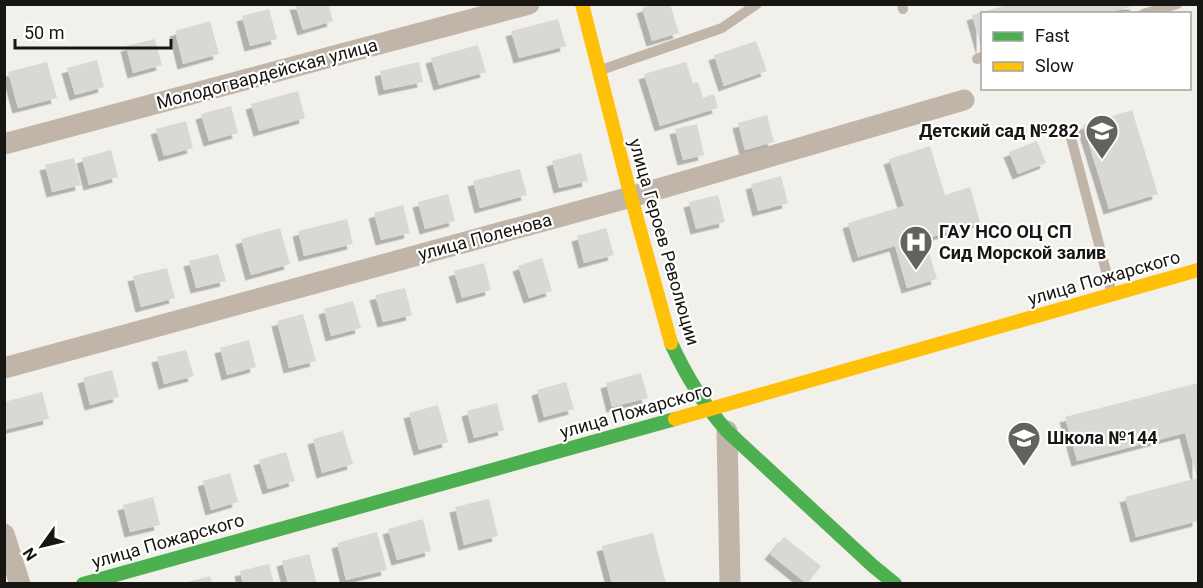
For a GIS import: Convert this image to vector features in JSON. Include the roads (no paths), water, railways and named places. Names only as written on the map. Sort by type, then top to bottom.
[{"type":"street","name":"Молодогвардейская улица","points":[[4,144],[529,4]]},
{"type":"street","name":"улица Героев Революции","points":[[582,4],[671,342],[688,379],[708,410],[727,431],[895,584]]},
{"type":"street","name":"улица Поленова","points":[[4,368],[631,197],[964,100]]},
{"type":"street","name":"улица Пожарского","points":[[83,584],[708,410],[1198,270]]},
{"type":"street","points":[[727,431],[730,584]]},
{"type":"street","points":[[4,534],[20,584]]},
{"type":"lane","points":[[599,71],[722,28],[757,4]]},
{"type":"lane","points":[[1150,12],[1177,4]]},
{"type":"lane","points":[[1069,130],[1112,295]]},
{"type":"place","name":"Детский сад №282","points":[[1102,160]]},
{"type":"place","name":"ГАУ НСО ОЦ СП Сид Морской залив","points":[[916,271]]},
{"type":"place","name":"Школа №144","points":[[1024,467]]}]
